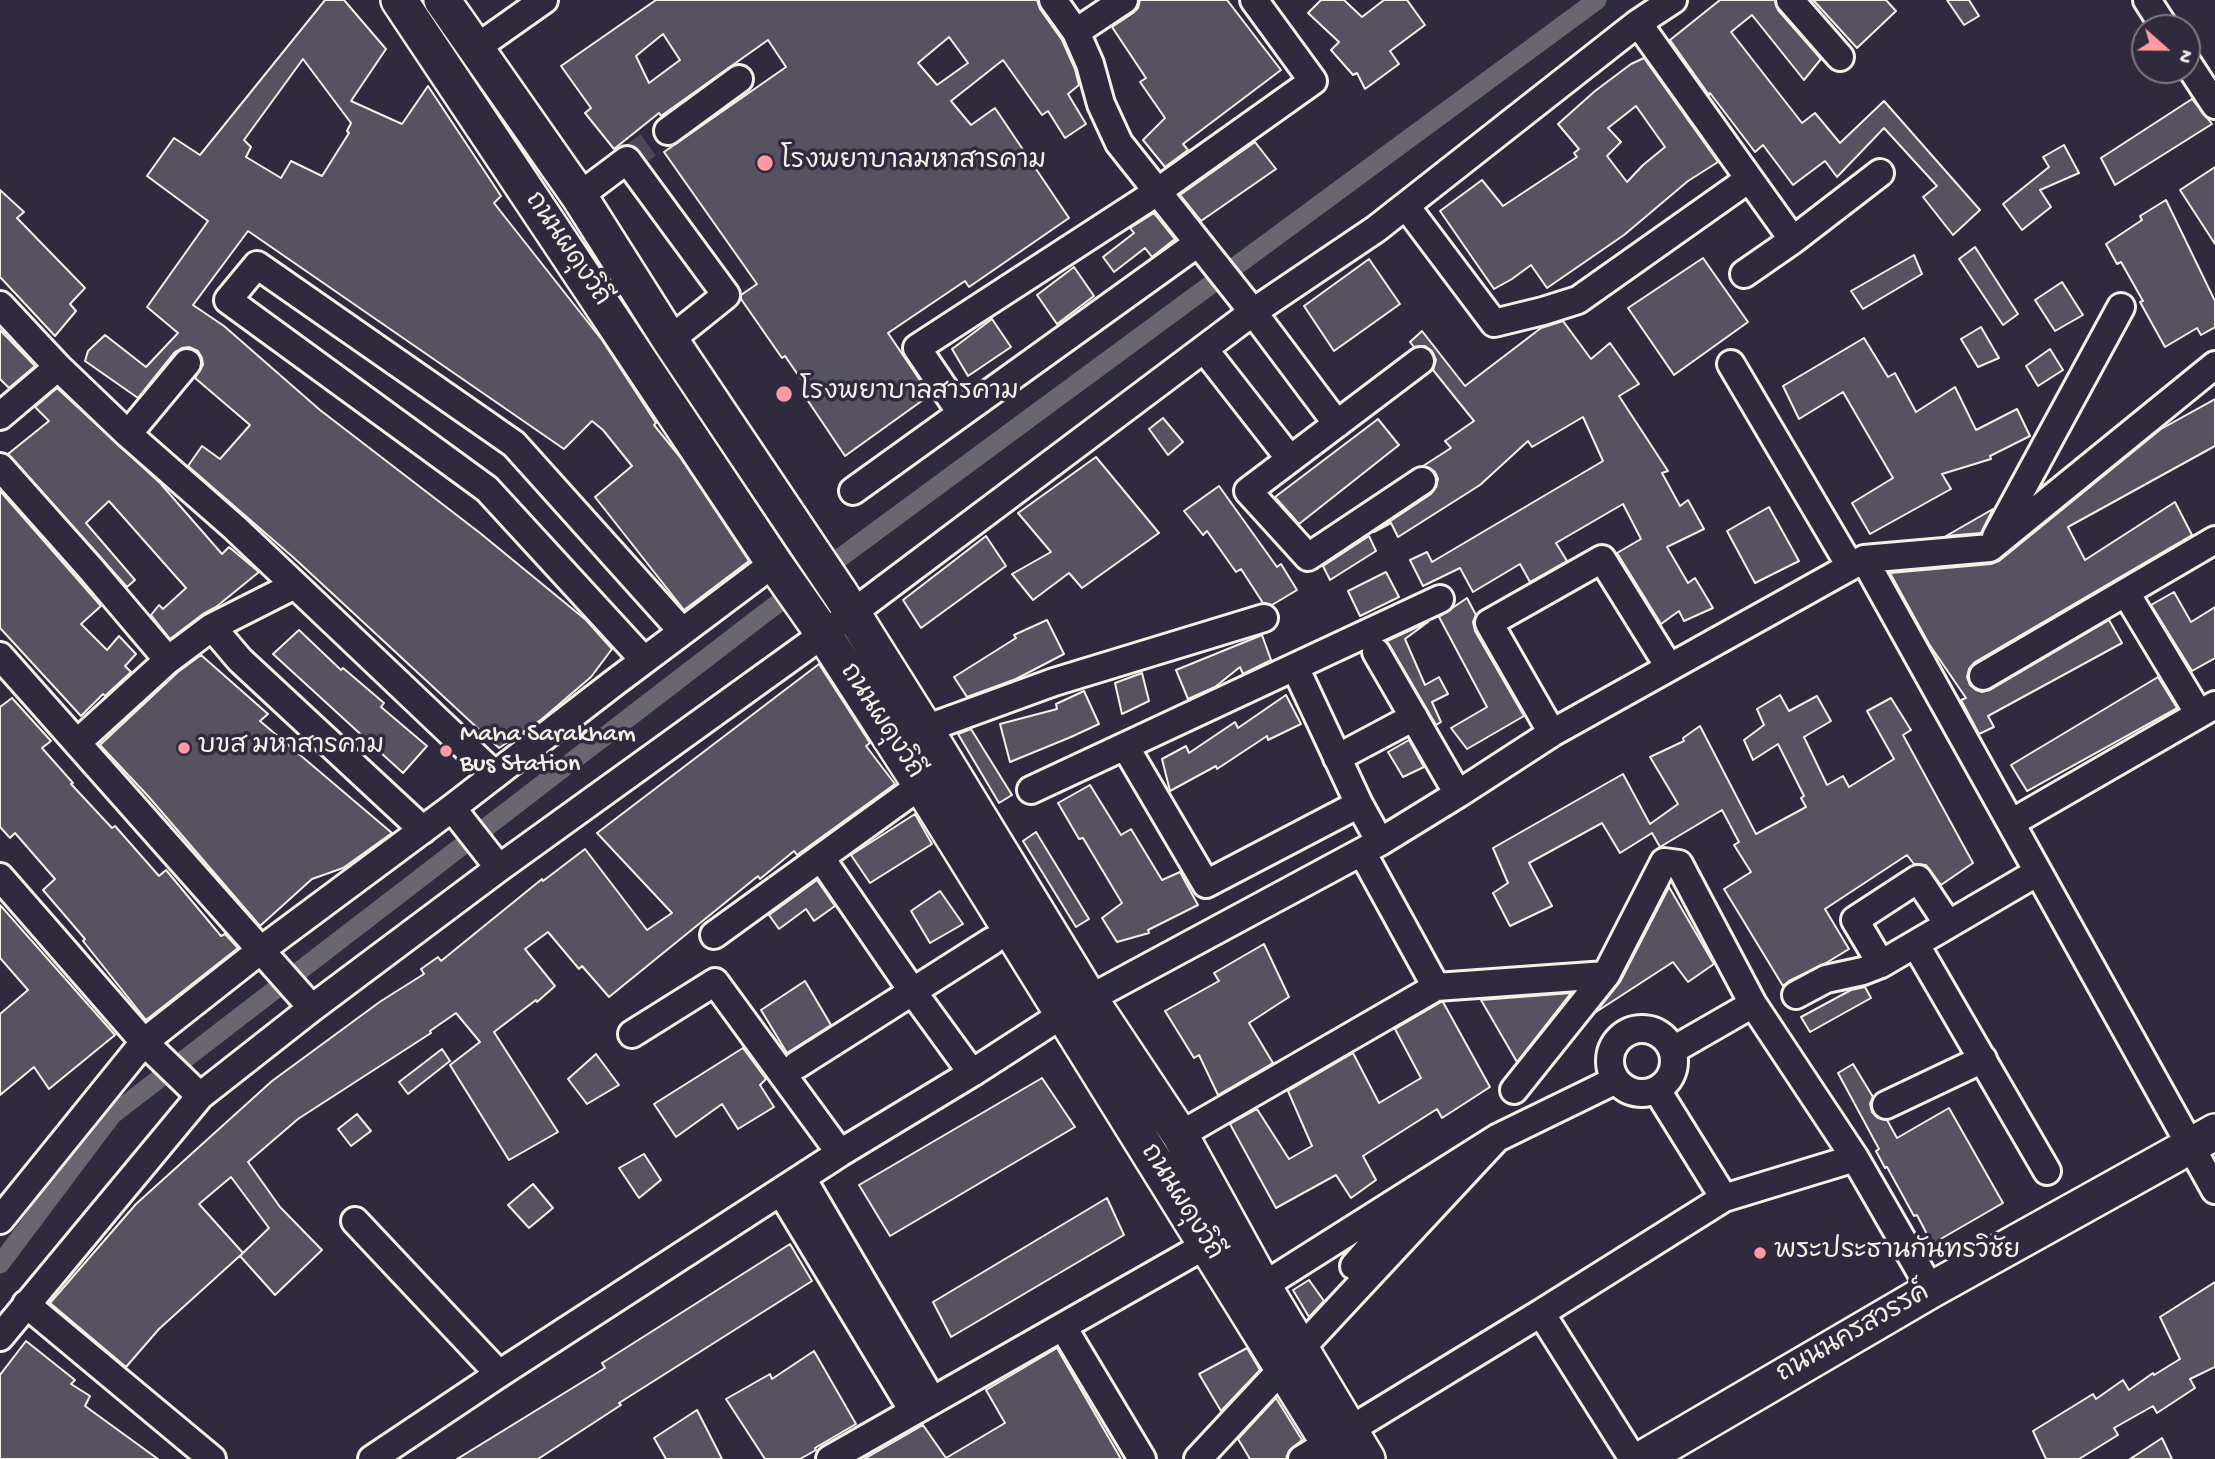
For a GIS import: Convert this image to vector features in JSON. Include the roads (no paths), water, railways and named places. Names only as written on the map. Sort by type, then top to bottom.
[{"type":"main road","name":"ถนนผดุงวิถี","points":[[399,0],[921,785],[1076,1006],[1180,1135],[1263,1286],[1367,1459]]},
{"type":"main road","name":"ถนนผดุงวิถี","points":[[442,0],[579,196],[925,729],[1206,1245],[1339,1459]]},
{"type":"main road","name":"ถนนนครสวรรค์","points":[[1642,1459],[1931,1290],[2203,1139]]},
{"type":"street","points":[[476,48],[544,0]]},
{"type":"street","points":[[1053,0],[1076,32],[1090,64],[1101,104],[1119,144],[1248,305],[1337,424]]},
{"type":"street","points":[[1076,32],[1124,0]]},
{"type":"street","points":[[961,414],[917,348],[1157,192],[1314,81],[1254,0]]},
{"type":"street","points":[[0,1337],[200,1096],[817,625],[1204,349],[1248,305],[1376,229],[1638,23],[1673,0]]},
{"type":"street","points":[[1790,0],[1840,57]]},
{"type":"street","points":[[1638,23],[1793,240]]},
{"type":"street","points":[[668,131],[739,79]]},
{"type":"street","points":[[2201,84],[2215,105]]},
{"type":"street","points":[[579,196],[627,160],[726,295],[670,340]]},
{"type":"street","points":[[1744,274],[1880,173]]},
{"type":"street","points":[[1406,206],[1494,323],[1543,312],[1578,300],[1749,179]]},
{"type":"street","points":[[853,491],[1201,247]]},
{"type":"street","points":[[644,660],[487,489],[229,300],[257,265],[514,444],[682,631]]},
{"type":"street","points":[[0,305],[58,367],[128,434],[234,527],[495,775]]},
{"type":"street","points":[[1990,548],[2122,307]]},
{"type":"street","points":[[1204,349],[1290,459]]},
{"type":"street","points":[[1420,361],[1248,491],[1308,556],[1422,481]]},
{"type":"street","points":[[128,434],[187,363]]},
{"type":"street","points":[[1731,364],[1857,563],[2038,872],[2203,1139],[2215,1190]]},
{"type":"street","points":[[0,416],[58,367]]},
{"type":"street","points":[[372,1459],[840,1153],[1076,1006],[1371,847],[1552,733],[1669,667],[1857,563],[1990,548],[2214,368]]},
{"type":"street","points":[[0,467],[168,660]]},
{"type":"street","points":[[1983,676],[2215,540]]},
{"type":"street","points":[[1552,733],[1489,623],[1602,559],[1669,667]]},
{"type":"street","points":[[0,1220],[144,1042],[682,631],[780,572]]},
{"type":"street","points":[[78,742],[168,660],[212,627],[295,585]]},
{"type":"street","points":[[2011,823],[2207,710],[2126,593]]},
{"type":"street","points":[[1031,790],[1440,599]]},
{"type":"street","points":[[925,729],[1054,682],[1264,618]]},
{"type":"street","points":[[212,627],[240,660],[423,830]]},
{"type":"street","points":[[1376,652],[1458,794]]},
{"type":"street","points":[[0,656],[312,1008]]},
{"type":"street","points":[[1295,667],[1359,804],[1371,847],[1436,987]]},
{"type":"street","points":[[1337,758],[1414,717]]},
{"type":"street","points":[[1125,746],[1206,884],[1359,804]]},
{"type":"street","points":[[714,935],[921,785]]},
{"type":"street","points":[[452,808],[499,868]]},
{"type":"street","points":[[821,858],[972,1073]]},
{"type":"street","points":[[1514,1090],[1606,975],[1664,862],[1679,864],[1754,1004],[1855,1158],[1931,1290]]},
{"type":"street","points":[[1796,995],[1826,979],[1881,964],[2038,872]]},
{"type":"street","points":[[0,877],[144,1042],[200,1096]]},
{"type":"street","points":[[1881,964],[1854,920],[1918,879],[1948,924]]},
{"type":"street","points":[[797,1065],[992,941]]},
{"type":"street","points":[[1916,945],[2046,1171]]},
{"type":"street","points":[[1180,1135],[1436,987],[1606,975]]},
{"type":"street","points":[[632,1034],[715,982],[840,1153]]},
{"type":"street","points":[[1672,1050],[1754,1004]]},
{"type":"street","points":[[1636,1029],[1654,1030],[1668,1042],[1674,1068],[1671,1077],[1657,1090],[1639,1094],[1630,1091],[1616,1080],[1610,1063],[1611,1054],[1619,1038],[1627,1032],[1636,1029]]},
{"type":"street","points":[[1886,1105],[1983,1059]]},
{"type":"street","points":[[1263,1286],[1497,1138],[1616,1080]]},
{"type":"street","points":[[1657,1090],[1724,1198]]},
{"type":"street","points":[[1198,1459],[1497,1138]]},
{"type":"street","points":[[1302,1459],[1724,1198],[1855,1158]]},
{"type":"street","points":[[792,1185],[923,1406]]},
{"type":"street","points":[[1188,1459],[1424,1186]]},
{"type":"street","points":[[355,1221],[499,1374]]},
{"type":"street","points":[[830,1459],[1206,1245]]},
{"type":"street","points":[[26,1304],[212,1459]]},
{"type":"street","points":[[1541,1313],[1633,1459]]},
{"type":"street","points":[[1063,1327],[1142,1459]]},
{"type":"waterway","points":[[0,1264],[112,1115],[765,613],[1597,0]]},
{"type":"tunnel","points":[[627,160],[668,131]]},
{"type":"place","name":"โรงพยาบาลมหาสารคาม","points":[[765,163]]},
{"type":"place","name":"โรงพยาบาลสารคาม","points":[[784,394]]},
{"type":"place","name":"บขส มหาสารคาม","points":[[184,748]]},
{"type":"place","name":"Maha Sarakham Bus Station","points":[[446,751]]},
{"type":"place","name":"พระประธานกันทรวิชัย","points":[[1760,1253]]}]
